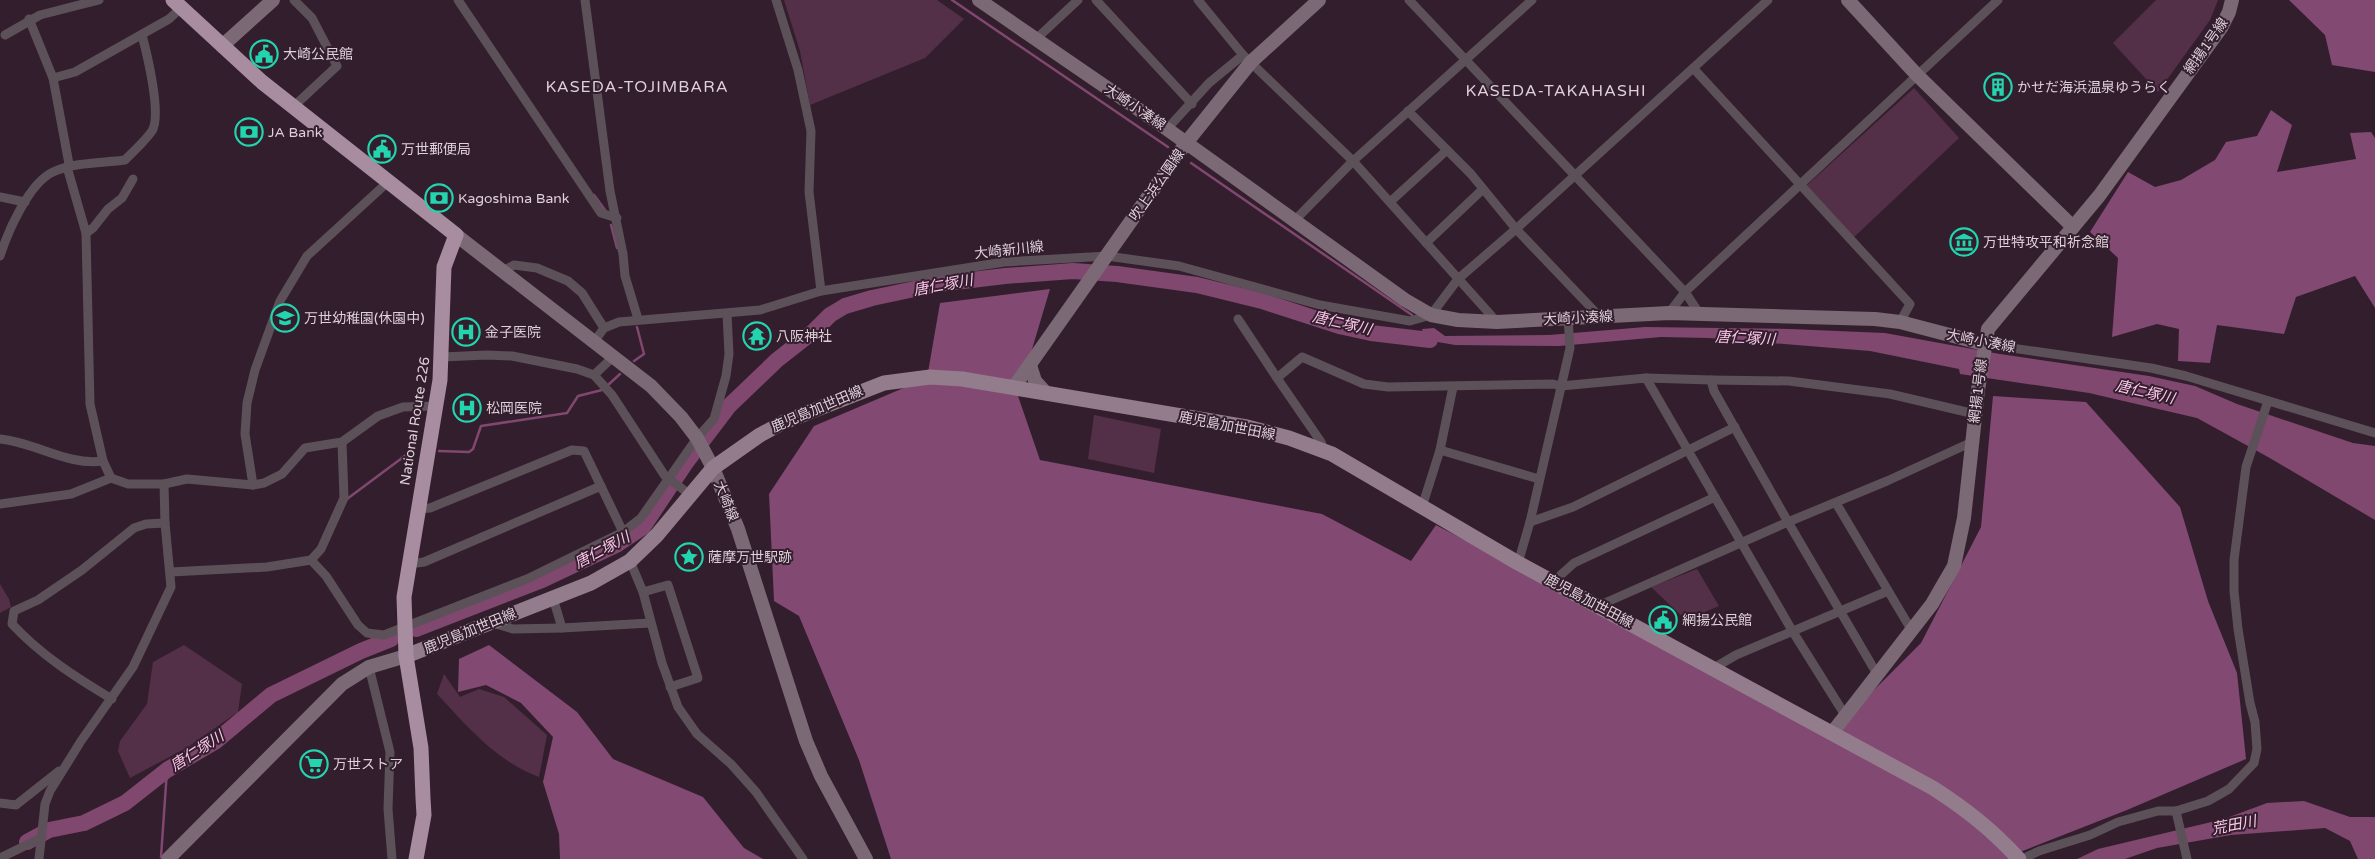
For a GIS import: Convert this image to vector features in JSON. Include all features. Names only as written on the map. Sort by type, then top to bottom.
[{"type":"highway","points":[[177,4],[222,46],[293,107],[456,235]]},
{"type":"highway","name":"National Route 226","points":[[416,859],[424,815],[422,768],[417,715],[406,656],[404,597],[442,357],[444,267],[456,235]]},
{"type":"main road","name":"鹿児島加世田線","points":[[406,656],[591,583],[630,561],[657,535],[686,492],[713,468],[760,434],[784,422],[884,383],[930,377],[962,379],[1247,427],[1289,438],[1324,451],[1367,473],[1518,563],[1933,788],[1966,809],[1993,831],[2021,859]]},
{"type":"street","points":[[5,35],[29,19],[99,0]]},
{"type":"street","points":[[222,46],[273,0]]},
{"type":"street","points":[[293,107],[337,66],[312,18],[294,0]]},
{"type":"street","points":[[458,0],[601,213],[616,218]]},
{"type":"street","points":[[585,0],[610,191],[625,276],[638,319]]},
{"type":"street","points":[[776,0],[798,70],[811,132],[809,192],[821,291]]},
{"type":"street","name":"大崎小湊線","points":[[978,0],[1186,142],[1405,300],[1431,315],[1458,320],[1569,324],[1600,317],[1669,313],[1866,318],[1900,322],[1984,344],[2150,368],[2211,383],[2267,404],[2375,433]]},
{"type":"street","points":[[987,0],[998,14]]},
{"type":"street","points":[[1036,39],[1078,0]]},
{"type":"street","points":[[1096,0],[1192,104]]},
{"type":"street","points":[[1198,0],[1247,59],[1354,161],[1497,322]]},
{"type":"street","name":"吹上浜公園線","points":[[1014,387],[1091,280],[1186,142],[1247,59],[1319,0]]},
{"type":"street","points":[[1409,0],[1685,292],[1699,313]]},
{"type":"street","points":[[1294,221],[1354,161],[1532,0]]},
{"type":"street","points":[[1431,315],[1458,279],[1694,69],[1768,0]]},
{"type":"street","points":[[1848,0],[1916,74],[2073,228]]},
{"type":"street","points":[[1669,313],[1685,292],[1916,74],[1998,0]]},
{"type":"street","name":"網揚1号線","points":[[1832,733],[1942,590],[1954,566],[1964,518],[1978,390],[1984,344],[1988,329],[2073,228],[2221,28],[2229,12],[2232,0]]},
{"type":"street","points":[[53,78],[75,72],[169,20],[177,4]]},
{"type":"street","points":[[29,19],[53,78],[69,164],[67,168],[86,233],[85,295],[90,404],[103,461],[112,478],[128,484],[164,484],[187,479],[253,485],[264,483],[282,474],[305,448],[342,442],[378,416],[403,407],[435,406]]},
{"type":"street","points":[[0,256],[5,238],[25,202],[44,177],[67,168],[126,160],[153,130],[155,104],[150,68],[142,35]]},
{"type":"street","points":[[1167,129],[1192,104],[1209,83],[1247,59]]},
{"type":"street","points":[[1694,69],[1910,304],[1900,322]]},
{"type":"street","points":[[1408,111],[1447,150],[1516,229],[1600,317]]},
{"type":"street","points":[[1390,202],[1447,150]]},
{"type":"street","points":[[86,233],[93,228],[108,209],[122,198],[133,180]]},
{"type":"street","points":[[253,485],[245,434],[247,403],[255,370],[280,301],[307,256],[389,181]]},
{"type":"street","points":[[1426,243],[1483,189]]},
{"type":"street","points":[[0,196],[25,202]]},
{"type":"street","name":"大崎線","points":[[456,235],[614,356],[670,404],[700,444],[713,468],[738,529],[806,741],[822,776],[866,859]]},
{"type":"street","name":"大崎新川線","points":[[604,328],[618,322],[638,319],[727,314],[760,310],[821,291],[1004,262],[1105,260],[1179,266],[1320,305],[1410,322],[1431,315]]},
{"type":"street","points":[[503,271],[514,265],[537,268],[568,281],[582,293],[604,328],[594,342]]},
{"type":"street","points":[[311,560],[326,576],[358,625],[367,633],[384,635],[527,579],[623,532],[641,518],[700,444],[714,419],[726,376],[729,354],[727,314]]},
{"type":"street","points":[[1238,319],[1321,442],[1324,451]]},
{"type":"street","points":[[1518,563],[1530,522],[1570,348],[1569,324]]},
{"type":"street","points":[[442,357],[512,356],[577,369],[594,375],[612,395],[669,481],[686,492]]},
{"type":"street","points":[[594,375],[614,356]]},
{"type":"street","points":[[1277,378],[1302,357],[1364,384],[1398,388],[1553,384],[1561,386],[1646,378],[1789,381],[1890,394],[1975,414]]},
{"type":"street","points":[[1030,365],[1035,381],[1046,393]]},
{"type":"street","points":[[1646,378],[1792,632],[1845,715]]},
{"type":"street","points":[[1711,380],[1714,392],[1877,674]]},
{"type":"street","points":[[1422,507],[1440,450],[1453,387]]},
{"type":"street","points":[[2021,859],[2039,851],[2090,835],[2118,822],[2158,812],[2177,815],[2229,789],[2254,764],[2257,749],[2255,722],[2240,647],[2234,591],[2234,560],[2246,467],[2267,404]]},
{"type":"street","points":[[1530,522],[1573,507],[1689,452],[1735,427]]},
{"type":"street","points":[[0,439],[22,443],[75,459],[103,461]]},
{"type":"street","points":[[171,572],[259,568],[311,560],[321,549],[344,498],[342,442]]},
{"type":"street","points":[[1598,606],[1972,442]]},
{"type":"street","points":[[418,509],[430,508],[572,450],[584,451],[623,532]]},
{"type":"street","points":[[1440,450],[1539,479]]},
{"type":"street","points":[[0,504],[71,494],[112,478]]},
{"type":"street","points":[[39,859],[43,820],[50,791],[63,768],[133,667],[171,588],[165,523],[164,484]]},
{"type":"street","points":[[409,564],[424,562],[601,486]]},
{"type":"street","points":[[1553,582],[1574,563],[1715,496]]},
{"type":"street","points":[[1836,503],[1912,630]]},
{"type":"street","points":[[112,699],[65,671],[31,644],[12,624],[14,611],[38,600],[82,570],[134,528],[146,524],[165,523]]},
{"type":"street","points":[[630,561],[643,592],[650,623],[678,707],[688,724],[756,792],[803,859]]},
{"type":"street","points":[[643,592],[668,585],[698,678],[670,687]]},
{"type":"street","points":[[1716,671],[1718,665],[1736,655],[1888,590]]},
{"type":"street","points":[[553,598],[562,628]]},
{"type":"street","points":[[491,622],[513,629],[650,623]]},
{"type":"street","points":[[168,859],[342,684],[369,667],[406,656]]},
{"type":"street","points":[[369,667],[390,752],[388,809],[392,859]]},
{"type":"street","points":[[0,803],[16,806],[63,768]]},
{"type":"street","points":[[2177,815],[2186,855]]},
{"type":"street","points":[[0,858],[41,838]]},
{"type":"shaded area","points":[[784,0],[937,0],[964,19],[925,58],[810,105],[800,51]]},
{"type":"shaded area","points":[[2156,0],[2218,0],[2210,20],[2158,92],[2113,43]]},
{"type":"shaded area","points":[[2289,0],[2375,0],[2375,72],[2332,65],[2325,35]]},
{"type":"shaded area","points":[[1914,88],[1959,138],[1852,239],[1805,187]]},
{"type":"shaded area","points":[[2271,110],[2292,125],[2277,172],[2356,159],[2350,133],[2371,132],[2375,138],[2375,308],[2355,276],[2296,297],[2284,334],[2217,325],[2210,363],[2178,361],[2179,329],[2157,324],[2112,337],[2118,258],[2090,232],[2128,172],[2155,187],[2181,180],[2215,160],[2226,142],[2257,136]]},
{"type":"shaded area","points":[[1050,289],[1018,396],[1040,460],[1322,514],[1411,561],[1436,525],[1832,732],[1921,643],[1981,527],[1993,396],[2086,402],[2180,507],[2208,601],[2237,673],[2246,759],[2127,810],[2010,856],[2010,859],[891,859],[859,760],[799,616],[774,601],[769,494],[814,426],[927,378],[940,303]]},
{"type":"shaded area","points":[[1094,415],[1161,429],[1154,473],[1088,459]]},
{"type":"shaded area","points":[[1697,569],[1719,606],[1686,620],[1651,587]]},
{"type":"shaded area","points":[[0,584],[9,599],[11,607],[0,613]]},
{"type":"shaded area","points":[[184,645],[242,684],[238,712],[188,747],[130,778],[118,751],[120,741],[147,704],[153,662]]},
{"type":"shaded area","points":[[489,645],[577,712],[613,759],[703,797],[744,848],[763,859],[560,859],[559,834],[543,782],[553,737],[521,703],[486,685],[458,692],[459,659]]},
{"type":"shaded area","points":[[444,674],[460,697],[479,689],[504,697],[547,735],[539,777],[509,762],[496,752],[472,731],[437,694]]},
{"type":"water","points":[[1645,327],[1790,329],[1885,333],[2000,354],[2149,376],[2195,386],[2237,404],[2353,443],[2375,446],[2375,520],[2197,418],[2089,393],[1960,374],[1959,369],[1870,351],[1709,338],[1661,337],[1559,346],[1455,345],[1409,337],[1423,333],[1422,329],[1434,328],[1445,336],[1549,335]]},
{"type":"water","name":"荒田川","points":[[2304,801],[2350,817],[2375,817],[2375,859],[2358,859],[2350,841],[2325,828],[2231,835],[2157,848],[2125,859],[2077,859],[2098,849],[2224,819],[2267,803]]},
{"type":"waterway","points":[[952,0],[1168,147]]},
{"type":"waterway","points":[[1191,163],[1412,315]]},
{"type":"waterway","points":[[594,195],[605,210]]},
{"type":"waterway","points":[[611,225],[617,248]]},
{"type":"waterway","name":"唐仁塚川","points":[[416,629],[542,580],[616,545],[643,527],[685,464],[729,406],[777,360],[814,331],[830,315],[845,306],[872,298],[938,284],[1005,276],[1073,271],[1117,274],[1197,285],[1262,301],[1339,326],[1371,333],[1430,340]]},
{"type":"waterway","points":[[634,361],[644,354],[637,327]]},
{"type":"waterway","points":[[608,385],[620,374]]},
{"type":"waterway","points":[[439,451],[469,452],[473,449],[481,426],[567,413],[578,396],[602,390]]},
{"type":"waterway","points":[[347,499],[406,455]]},
{"type":"waterway","name":"唐仁塚川","points":[[27,842],[49,830],[84,823],[125,803],[167,770],[216,741],[271,695],[361,651],[391,639]]},
{"type":"waterway","points":[[161,857],[167,770]]},
{"type":"place","name":"大崎公民館","points":[[264,54]]},
{"type":"place","name":"かせだ海浜温泉ゆうらく","points":[[1998,87]]},
{"type":"place","name":"JA Bank","points":[[249,132]]},
{"type":"place","name":"万世郵便局","points":[[382,149]]},
{"type":"place","name":"Kagoshima Bank","points":[[439,198]]},
{"type":"place","name":"万世特攻平和祈念館","points":[[1964,242]]},
{"type":"place","name":"万世幼稚園(休園中)","points":[[285,318]]},
{"type":"place","name":"金子医院","points":[[466,332]]},
{"type":"place","name":"八阪神社","points":[[757,336]]},
{"type":"place","name":"松岡医院","points":[[467,408]]},
{"type":"place","name":"薩摩万世駅跡","points":[[689,557]]},
{"type":"place","name":"網揚公民館","points":[[1663,620]]},
{"type":"place","name":"万世ストア","points":[[314,764]]},
{"type":"district","name":"KASEDA-TOJIMBARA","points":[[637,87]]},
{"type":"district","name":"KASEDA-TAKAHASHI","points":[[1556,91]]}]
